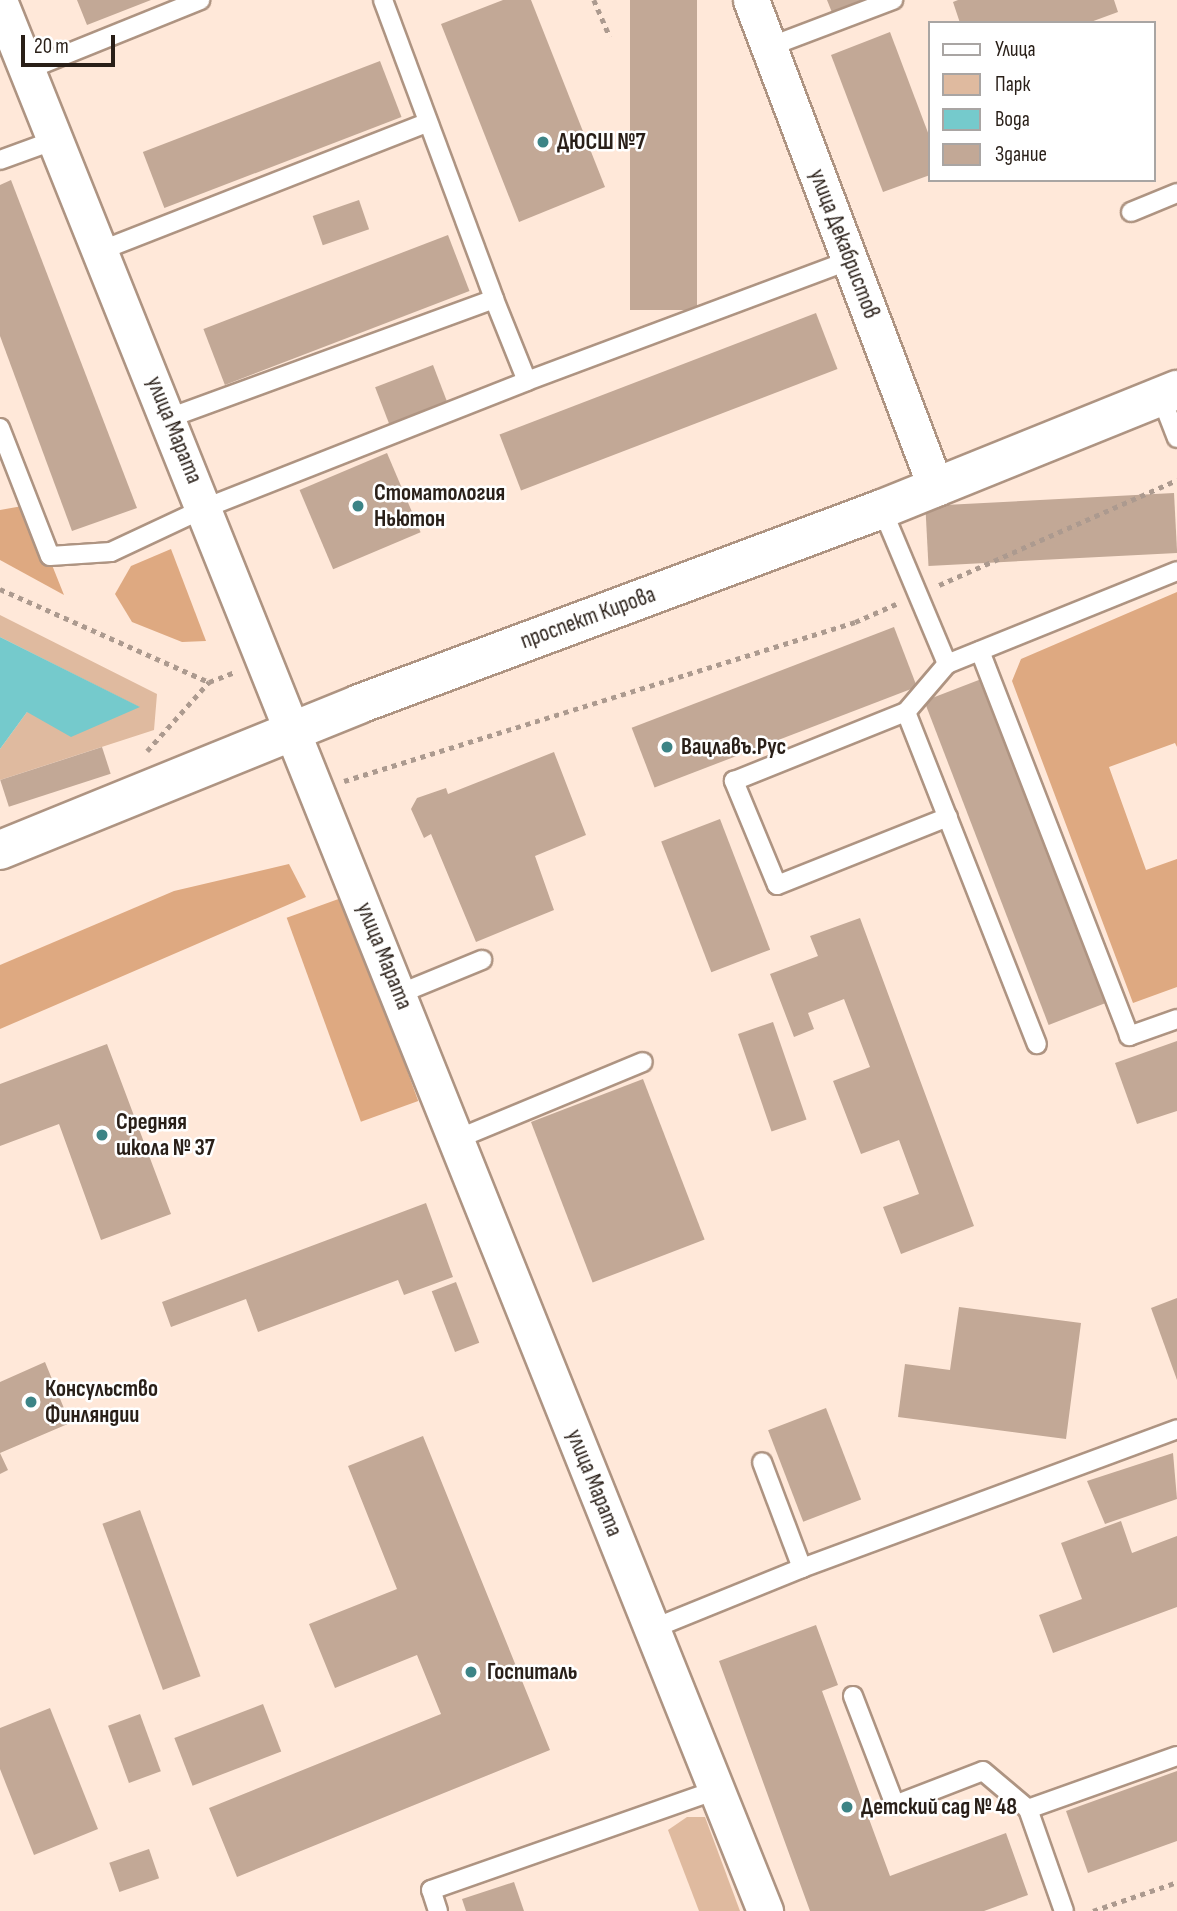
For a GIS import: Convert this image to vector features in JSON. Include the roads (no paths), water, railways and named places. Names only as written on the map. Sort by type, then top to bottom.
[{"type":"main road","name":"проспект Кирова","points":[[0,850],[293,730],[882,509],[1169,393]]},
{"type":"street","name":"улица Декабристов","points":[[751,0],[936,488]]},
{"type":"street","name":"улица Марата","points":[[0,3],[58,138],[765,1911]]},
{"type":"lane","points":[[27,70],[201,0]]},
{"type":"lane","points":[[383,0],[527,381]]},
{"type":"lane","points":[[769,47],[893,0]]},
{"type":"lane","points":[[102,250],[428,122]]},
{"type":"lane","points":[[0,160],[58,138]]},
{"type":"lane","points":[[1131,212],[1177,193]]},
{"type":"lane","points":[[0,428],[50,555],[111,552],[205,508],[527,381],[850,260]]},
{"type":"lane","points":[[169,418],[494,299]]},
{"type":"lane","points":[[1169,393],[1177,439]]},
{"type":"lane","points":[[882,509],[947,664]]},
{"type":"lane","points":[[948,817],[777,885],[734,781],[906,712],[947,664],[1177,571]]},
{"type":"lane","points":[[980,651],[1129,1035],[1177,1019]]},
{"type":"lane","points":[[906,712],[1037,1044]]},
{"type":"lane","points":[[399,994],[482,960]]},
{"type":"lane","points":[[457,1139],[643,1062]]},
{"type":"lane","points":[[652,1629],[802,1568],[1177,1429]]},
{"type":"lane","points":[[762,1462],[802,1568]]},
{"type":"lane","points":[[853,1696],[895,1805],[983,1771],[1028,1809],[1064,1911]]},
{"type":"lane","points":[[1028,1809],[1177,1756]]},
{"type":"lane","points":[[438,1911],[431,1890],[717,1790]]},
{"type":"water","points":[[0,637],[140,707],[71,737],[27,712],[0,749]]},
{"type":"place","name":"ДЮСШ №7","points":[[543,142]]},
{"type":"place","name":"Стоматология Ньютон","points":[[358,506]]},
{"type":"place","name":"Вацлавъ.Рус","points":[[667,747]]},
{"type":"place","name":"Средняя школа № 37","points":[[102,1135]]},
{"type":"place","name":"Консульство Финляндии","points":[[31,1402]]},
{"type":"place","name":"Госпиталь","points":[[471,1672]]},
{"type":"place","name":"Детский сад № 48","points":[[847,1807]]}]
